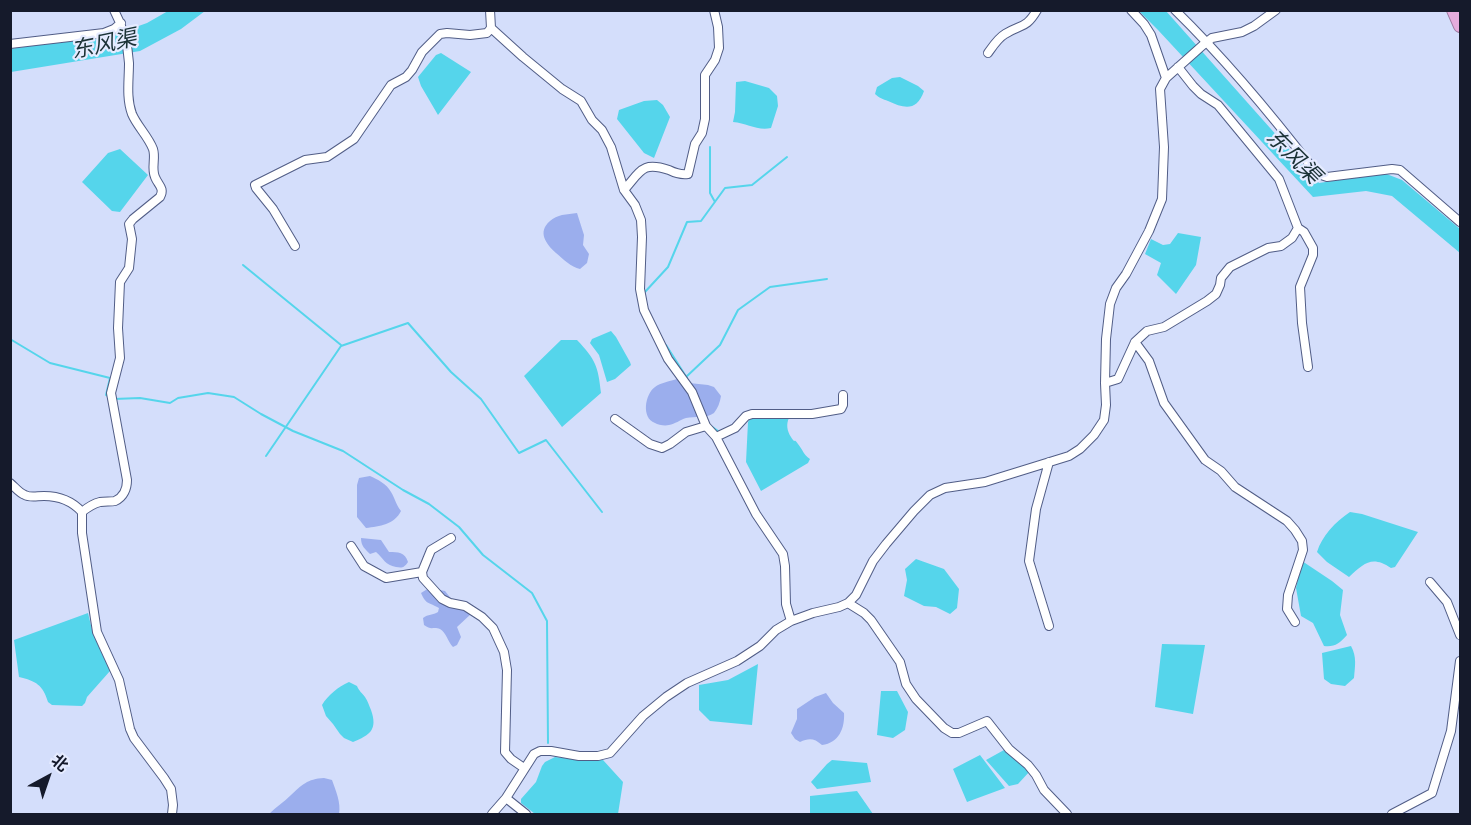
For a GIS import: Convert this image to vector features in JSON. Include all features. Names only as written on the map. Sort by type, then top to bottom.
[{"type":"highway","points":[[1453,10],[1461,26]]},
{"type":"street","points":[[82,512],[96,503],[114,501],[121,497],[127,489],[128,480],[112,398],[120,358],[118,328],[120,282],[129,268],[132,239],[129,224],[162,193],[162,187],[155,176],[152,146],[133,117],[129,105],[129,60],[122,26],[114,10]]},
{"type":"street","points":[[295,246],[273,209],[255,185],[305,159],[327,157],[354,139],[391,85],[406,77],[422,52],[440,34],[487,33],[491,28],[490,10]]},
{"type":"street","points":[[624,190],[648,166],[656,166],[681,175],[688,174],[695,144],[702,134],[705,119],[705,75],[715,60],[719,48],[714,10]]},
{"type":"street","points":[[988,53],[996,41],[1004,35],[1030,22],[1037,10]]},
{"type":"street","points":[[1131,10],[1151,35],[1166,78]]},
{"type":"street","points":[[1176,10],[1262,106],[1314,170],[1327,177],[1400,170],[1461,222]]},
{"type":"street","points":[[492,814],[506,798],[534,754],[540,751],[579,756],[598,756],[610,753],[643,716],[687,683],[737,661],[791,621],[848,603],[856,595],[873,561],[930,495],[945,488],[985,482],[1069,456],[1094,435],[1104,420],[1106,405],[1106,339],[1110,304],[1116,288],[1149,231],[1162,199],[1164,147],[1160,89],[1166,78],[1212,38],[1242,32],[1276,10]]},
{"type":"street","points":[[10,44],[104,33],[122,26]]},
{"type":"street","points":[[491,28],[531,64],[581,101],[611,147],[624,190],[635,205],[641,220],[640,289],[644,310],[668,359],[692,392],[706,426],[716,437],[756,514],[783,554],[786,604],[791,621]]},
{"type":"street","points":[[1181,64],[1192,86],[1218,105],[1279,179],[1298,228],[1304,232],[1313,248],[1313,255],[1300,286],[1299,296],[1308,367]]},
{"type":"street","points":[[1105,383],[1118,379],[1135,342],[1147,331],[1164,327],[1207,301],[1216,294],[1221,278],[1230,267],[1268,248],[1281,246],[1292,238],[1298,228]]},
{"type":"street","points":[[1135,342],[1149,361],[1164,403],[1205,460],[1221,471],[1235,487],[1287,521],[1302,541],[1303,550],[1288,595],[1287,609],[1295,621]]},
{"type":"street","points":[[716,437],[735,428],[746,416],[752,414],[812,414],[840,409],[843,405],[843,395]]},
{"type":"street","points":[[615,419],[650,444],[662,448],[686,432],[706,426]]},
{"type":"street","points":[[1049,462],[1036,509],[1029,561],[1049,626]]},
{"type":"street","points":[[10,483],[22,495],[62,498],[82,512],[82,533],[97,632],[119,680],[134,738],[171,789],[171,814]]},
{"type":"street","points":[[451,538],[431,550],[422,572],[423,578],[442,599],[465,606],[482,617],[493,628],[504,652],[507,670],[505,752],[524,768]]},
{"type":"street","points":[[351,546],[364,566],[386,578],[422,572]]},
{"type":"street","points":[[1430,582],[1447,602],[1461,635]]},
{"type":"street","points":[[848,603],[871,620],[900,662],[906,684],[916,699],[944,728],[951,733],[959,733],[987,722],[1009,749],[1028,765],[1044,790],[1067,814]]},
{"type":"street","points":[[1392,814],[1432,793],[1451,731],[1461,661]]},
{"type":"street","points":[[1451,731],[1461,733]]},
{"type":"street","points":[[506,798],[526,814]]},
{"type":"shaded area","points":[[577,213],[584,235],[583,245],[589,254],[587,263],[580,269],[567,263],[544,238],[544,229],[553,219]]},
{"type":"shaded area","points":[[677,379],[714,387],[721,396],[714,413],[704,417],[686,418],[667,425],[651,420],[646,406],[652,390],[660,384]]},
{"type":"shaded area","points":[[370,476],[387,487],[401,511],[391,522],[366,528],[357,517],[357,485],[359,478]]},
{"type":"shaded area","points":[[361,538],[381,540],[389,552],[403,554],[408,562],[401,567],[389,565],[376,552],[370,554],[365,549]]},
{"type":"shaded area","points":[[429,588],[445,591],[456,605],[471,614],[457,627],[461,637],[457,645],[453,647],[442,630],[424,625],[423,618],[438,612],[439,608],[428,603],[421,593]]},
{"type":"shaded area","points":[[826,693],[844,713],[840,734],[833,741],[822,745],[814,740],[800,742],[795,739],[791,733],[797,719],[797,709],[815,697]]},
{"type":"shaded area","points":[[324,778],[332,780],[339,801],[339,814],[269,814],[305,783]]},
{"type":"water","name":"东风渠","points":[[168,11],[205,11],[181,29],[140,51],[11,72],[10,49],[119,33],[147,23]]},
{"type":"water","name":"东风渠","points":[[1139,11],[1166,11],[1319,183],[1384,173],[1402,180],[1460,229],[1460,253],[1392,196],[1366,191],[1313,197]]},
{"type":"water","points":[[441,53],[471,72],[438,115],[418,77],[436,55]]},
{"type":"water","points":[[900,77],[924,91],[914,105],[900,106],[875,94],[877,87],[892,78]]},
{"type":"water","points":[[745,81],[769,88],[777,96],[778,106],[771,128],[733,122],[736,82]]},
{"type":"water","points":[[657,100],[670,117],[654,158],[644,153],[617,119],[619,110],[644,101]]},
{"type":"water","points":[[120,149],[148,175],[120,212],[112,211],[82,182],[108,153]]},
{"type":"water","points":[[1178,233],[1201,237],[1196,265],[1176,294],[1157,275],[1161,263],[1145,254],[1151,239],[1163,245],[1170,244]]},
{"type":"water","points":[[611,331],[631,365],[615,379],[607,382],[599,355],[590,343],[592,339]]},
{"type":"water","points":[[561,340],[577,340],[588,353],[599,376],[601,393],[562,427],[524,376]]},
{"type":"water","points":[[751,417],[789,418],[787,425],[790,435],[810,459],[808,463],[761,491],[746,462],[748,422]]},
{"type":"water","points":[[1350,512],[1418,532],[1395,567],[1391,568],[1379,562],[1368,562],[1349,577],[1317,552],[1322,540],[1330,530]]},
{"type":"water","points":[[916,559],[944,569],[959,589],[957,608],[950,614],[936,607],[924,606],[904,596],[907,580],[905,569]]},
{"type":"water","points":[[1302,561],[1343,590],[1340,615],[1347,635],[1339,643],[1324,646],[1313,623],[1301,616],[1296,588]]},
{"type":"water","points":[[88,613],[93,634],[110,671],[82,706],[52,705],[38,685],[19,677],[14,640]]},
{"type":"water","points":[[1162,644],[1205,645],[1193,714],[1155,707]]},
{"type":"water","points":[[1351,646],[1355,658],[1354,678],[1345,686],[1331,684],[1324,679],[1322,653]]},
{"type":"water","points":[[758,664],[752,725],[710,721],[699,710],[699,685],[728,680]]},
{"type":"water","points":[[349,682],[357,686],[366,699],[374,722],[368,734],[353,742],[340,734],[326,716],[322,705],[341,686]]},
{"type":"water","points":[[881,691],[897,691],[908,712],[905,730],[893,738],[877,735]]},
{"type":"water","points":[[1004,750],[1030,771],[1018,784],[1009,786],[986,760]]},
{"type":"water","points":[[980,755],[1005,788],[967,802],[953,769]]},
{"type":"water","points":[[555,757],[603,760],[623,782],[618,814],[535,814],[521,803],[521,799],[536,782],[542,766]]},
{"type":"water","points":[[832,760],[867,763],[871,782],[817,789],[811,782]]},
{"type":"water","points":[[857,791],[873,814],[810,814],[810,796]]},
{"type":"waterway","points":[[710,147],[710,193],[715,202]]},
{"type":"waterway","points":[[644,293],[668,267],[687,222],[701,221],[725,188],[752,185],[787,157]]},
{"type":"waterway","points":[[243,265],[341,345]]},
{"type":"waterway","points":[[686,377],[720,345],[738,310],[770,287],[827,279]]},
{"type":"waterway","points":[[266,456],[341,346],[408,323],[451,372],[481,399],[519,453],[546,440],[602,512]]},
{"type":"waterway","points":[[10,339],[50,363],[110,378],[106,395],[109,397]]},
{"type":"waterway","points":[[666,345],[687,378]]},
{"type":"waterway","points":[[114,399],[140,398],[170,403],[178,398],[208,393],[234,397],[293,431],[343,451],[429,504],[459,527],[483,555],[532,593],[547,621],[548,743]]},
{"type":"waterway","points":[[711,426],[718,431]]}]
